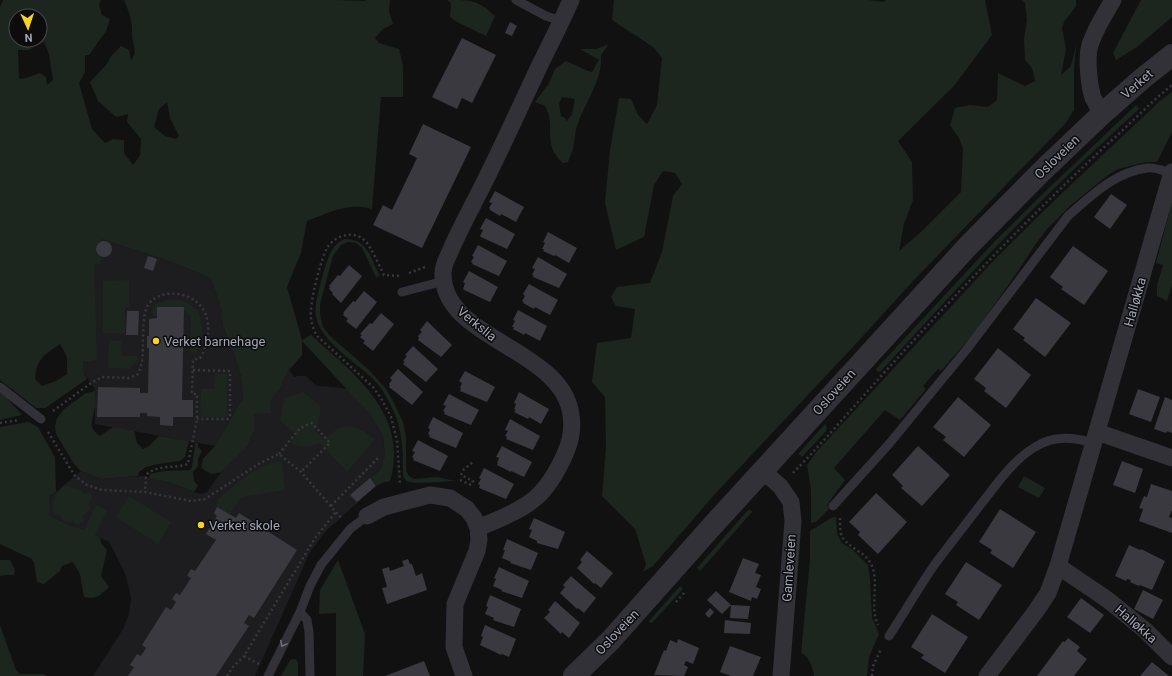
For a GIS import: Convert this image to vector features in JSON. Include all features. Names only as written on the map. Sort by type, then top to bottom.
[{"type":"street","name":"Verkslia","points":[[478,528],[519,510],[532,502],[548,486],[568,448],[572,430],[570,405],[559,384],[547,373],[490,336],[462,314],[447,294],[443,272],[453,243],[562,22],[571,0]]},
{"type":"street","points":[[1102,114],[1093,98],[1088,66],[1090,46],[1100,22],[1113,0]]},
{"type":"street","name":"Verket","points":[[1102,114],[1172,55]]},
{"type":"street","name":"Osloveien","points":[[574,676],[610,641],[968,246],[1040,173],[1102,114]]},
{"type":"street","name":"Halløkka","points":[[986,676],[1048,593],[1058,566],[1172,172]]},
{"type":"street","points":[[1096,437],[1172,458]]},
{"type":"street","name":"Gamleveien","points":[[763,471],[780,486],[791,502],[793,521],[781,676]]},
{"type":"street","points":[[367,516],[384,507],[430,495],[450,498],[467,509],[474,518],[478,528],[480,540],[477,551],[455,604],[454,647],[464,676]]},
{"type":"street","name":"Halløkka","points":[[1058,566],[1108,600],[1146,631],[1172,657]]},
{"type":"lane","points":[[516,0],[546,16],[562,22]]},
{"type":"lane","points":[[833,506],[889,444],[967,349],[1068,216],[1112,180],[1148,167],[1172,172]]},
{"type":"lane","points":[[402,292],[444,281]]},
{"type":"lane","points":[[0,387],[40,419]]},
{"type":"lane","points":[[889,636],[935,564],[1003,476],[1019,460],[1035,447],[1048,441],[1072,437],[1096,437]]},
{"type":"lane","points":[[269,672],[300,612],[310,586],[321,565],[350,529],[367,516]]},
{"type":"lane","points":[[300,612],[308,620],[310,676]]},
{"type":"path","points":[[801,464],[921,333],[1033,215],[1158,96],[1172,85]]},
{"type":"path","points":[[401,276],[384,275],[366,242],[353,234],[342,236],[327,248],[310,312],[312,325],[316,335],[373,387],[391,417],[397,440],[399,481],[404,501]]},
{"type":"path","points":[[407,274],[425,266]]},
{"type":"path","points":[[145,492],[146,475],[150,471],[157,468],[182,466],[188,464],[197,419],[197,394],[192,394],[193,360],[200,358],[207,343],[207,323],[204,312],[199,304],[192,299],[179,294],[165,294],[154,298],[146,306],[142,363],[138,374],[129,378],[102,377],[91,383],[40,419],[74,476],[87,485],[102,490],[145,492],[191,500],[205,500],[260,463],[279,454],[300,428],[312,423],[330,443],[301,472]]},
{"type":"path","points":[[193,370],[230,371],[230,415],[228,420],[197,419]]},
{"type":"path","points":[[279,454],[301,472],[350,529]]},
{"type":"path","points":[[331,506],[378,458]]},
{"type":"path","points":[[459,480],[471,485],[473,481],[461,475],[464,469],[473,462]]},
{"type":"path","points":[[833,506],[839,514],[842,534],[845,541],[867,557],[874,570],[874,615],[880,630],[889,636],[873,666],[872,676]]},
{"type":"path","points":[[227,676],[232,668],[244,656],[315,538],[336,512]]},
{"type":"path","points":[[244,656],[269,672]]},
{"type":"shaded area","points":[[3,0],[101,0],[99,5],[102,15],[110,19],[106,31],[89,55],[85,55],[85,72],[79,83],[92,129],[105,143],[113,139],[124,140],[124,153],[133,165],[140,155],[141,139],[127,122],[128,114],[116,117],[98,101],[90,82],[121,46],[129,50],[131,60],[134,55],[132,24],[124,0],[390,0],[389,11],[393,24],[383,29],[375,38],[379,43],[399,49],[403,66],[403,97],[381,97],[372,209],[356,207],[339,209],[307,221],[301,253],[287,287],[302,340],[311,335],[354,374],[378,403],[387,420],[392,438],[394,457],[390,481],[376,486],[370,478],[380,470],[385,455],[383,436],[369,413],[302,341],[302,355],[289,369],[280,389],[270,402],[271,413],[254,414],[254,431],[248,445],[221,472],[211,474],[201,468],[203,459],[215,446],[243,398],[241,377],[223,326],[221,309],[211,278],[166,260],[102,239],[96,245],[96,252],[101,258],[101,264],[94,264],[97,358],[93,361],[83,361],[83,372],[87,379],[45,408],[36,408],[0,380],[0,7]],"holes":[[[167,102],[170,118],[179,136],[176,139],[165,136],[154,127],[159,109]],[[60,344],[67,357],[67,374],[56,381],[42,386],[35,379],[37,366],[45,355]]]},
{"type":"shaded area","points":[[447,0],[474,2],[484,7],[495,16],[486,36],[450,17],[451,3]]},
{"type":"shaded area","points":[[614,0],[868,0],[884,2],[886,0],[985,0],[992,35],[954,86],[898,141],[912,162],[913,200],[904,224],[899,251],[923,230],[961,192],[963,149],[959,138],[950,125],[955,108],[970,105],[988,107],[997,100],[998,73],[1025,86],[1035,81],[1032,68],[1025,60],[1024,39],[1027,20],[1025,3],[1021,0],[1076,0],[1076,6],[1064,22],[1062,28],[1066,49],[1061,75],[1071,66],[1076,45],[1074,70],[1074,110],[1065,124],[914,280],[714,495],[653,566],[643,572],[646,564],[635,529],[602,496],[606,448],[605,397],[592,382],[597,343],[631,338],[635,309],[616,306],[611,297],[617,287],[650,283],[662,252],[673,196],[682,184],[675,173],[663,171],[654,185],[644,237],[616,250],[605,203],[610,150],[619,98],[631,99],[638,115],[647,124],[657,105],[662,58],[653,47],[612,20]]},
{"type":"shaded area","points":[[1141,0],[1172,0],[1172,17],[1137,47],[1116,60],[1113,53]]},
{"type":"shaded area","points":[[609,44],[601,55],[601,64],[597,81],[577,126],[571,156],[568,162],[563,163],[556,156],[553,149],[551,142],[550,121],[545,106],[535,102],[549,83],[555,69],[566,61],[592,72],[599,60],[580,49],[597,49]],"holes":[[[562,97],[575,99],[572,114],[567,121],[561,116],[559,104]]]},
{"type":"shaded area","points":[[1172,92],[1172,132],[1157,162],[1147,162],[1118,169],[1108,175],[1070,206],[1047,229],[976,331],[941,371],[938,369],[923,386],[926,389],[900,420],[885,410],[834,468],[845,480],[827,505],[829,509],[816,522],[811,523],[811,490],[807,465],[818,450],[996,258],[1059,196],[1160,101]]},
{"type":"shaded area","points":[[1136,105],[1139,109],[1027,215],[880,372],[877,371],[876,369],[996,240]]},
{"type":"shaded area","points":[[1172,202],[1172,286],[1167,301],[1157,296],[1157,285],[1163,265],[1156,263]]},
{"type":"shaded area","name":"Verket barnehage","points":[[94,236],[166,260],[211,278],[221,309],[223,326],[241,377],[243,398],[215,446],[95,424],[95,389],[83,372],[82,303]]},
{"type":"shaded area","points":[[344,239],[359,242],[364,246],[371,256],[380,276],[376,277],[362,248],[356,243],[348,242],[341,245],[333,256],[320,304],[320,314],[323,327],[330,336],[369,370],[386,389],[393,401],[403,422],[406,437],[406,471],[409,476],[414,479],[437,477],[455,481],[416,483],[405,479],[403,475],[400,432],[396,417],[388,399],[376,382],[332,343],[324,334],[319,325],[316,316],[316,306],[323,274],[332,250]]},
{"type":"shaded area","points":[[129,280],[129,307],[125,307],[125,333],[103,333],[103,281]]},
{"type":"shaded area","points":[[171,299],[190,304],[200,317],[202,335],[196,354],[190,353],[191,316],[184,310],[184,307],[158,307],[157,316],[152,316],[153,308],[157,303]]},
{"type":"shaded area","points":[[109,340],[121,341],[122,356],[137,356],[137,360],[129,369],[108,368]]},
{"type":"shaded area","name":"Verket skole","points":[[289,369],[294,377],[306,376],[317,386],[348,389],[369,413],[383,436],[385,455],[380,470],[370,478],[376,486],[326,531],[310,552],[255,676],[93,676],[123,629],[129,614],[131,599],[129,588],[124,571],[109,542],[49,515],[49,496],[81,471],[101,479],[143,476],[169,482],[196,493],[201,494],[207,492],[221,472],[248,445],[254,431],[254,414],[270,402],[280,389]]},
{"type":"shaded area","points":[[215,374],[227,374],[227,417],[200,417],[201,389],[214,389]]},
{"type":"shaded area","points":[[0,391],[2,392],[22,415],[0,420]]},
{"type":"shaded area","points":[[95,391],[92,426],[93,430],[100,436],[113,427],[134,431],[137,443],[143,449],[149,446],[159,436],[189,441],[185,457],[180,461],[146,467],[139,472],[138,476],[101,479],[81,471],[74,464],[56,434],[55,426],[57,418],[64,409],[86,393]]},
{"type":"shaded area","points":[[303,392],[321,407],[317,428],[314,430],[324,440],[338,429],[349,426],[360,430],[375,439],[347,472],[320,443],[298,446],[291,443],[297,435],[280,421],[284,398]]},
{"type":"shaded area","points":[[28,422],[38,427],[55,457],[56,492],[49,496],[49,515],[62,522],[84,530],[96,505],[107,511],[95,535],[100,537],[101,543],[107,550],[101,576],[109,587],[98,596],[92,598],[84,597],[80,574],[73,562],[62,566],[60,571],[44,584],[37,582],[32,559],[0,544],[0,427]]},
{"type":"shaded area","points":[[825,424],[827,427],[826,431],[802,457],[798,454]]},
{"type":"shaded area","points":[[195,443],[198,443],[198,447],[202,451],[198,459],[198,466],[193,472],[194,481],[198,486],[194,492],[169,482],[149,478],[150,474],[164,471],[190,470],[192,467]]},
{"type":"shaded area","points":[[278,461],[282,463],[285,490],[241,497],[230,514],[217,507],[216,504],[218,499],[246,477],[261,467]]},
{"type":"shaded area","points":[[1024,476],[1045,488],[1039,498],[1018,487]]},
{"type":"shaded area","points":[[65,485],[81,490],[84,493],[91,494],[92,498],[89,503],[90,508],[83,517],[84,521],[80,524],[75,524],[73,521],[70,522],[62,520],[59,515],[56,515],[53,512],[55,495],[60,492],[61,488]]},
{"type":"shaded area","points":[[129,496],[171,522],[158,544],[116,517]]},
{"type":"shaded area","points":[[748,510],[751,510],[752,512],[700,571],[697,568]]},
{"type":"shaded area","points":[[836,517],[837,534],[842,543],[853,550],[868,565],[872,617],[879,634],[869,657],[867,676],[814,676],[812,666],[808,659],[801,653],[810,560],[810,531],[831,518]]},
{"type":"shaded area","points":[[0,560],[10,560],[15,570],[14,575],[0,576]]},
{"type":"shaded area","points":[[338,560],[365,634],[363,676],[336,676],[336,613],[319,614],[320,590]]},
{"type":"shaded area","points":[[680,586],[683,589],[652,623],[649,622],[649,621]]},
{"type":"shaded area","points":[[0,625],[16,670],[20,674],[44,674],[47,676],[0,676]]},
{"type":"shaded area","points":[[296,659],[298,663],[298,676],[281,676],[290,660]]},
{"type":"building","points":[[510,22],[517,26],[512,36],[505,33]]},
{"type":"building","points":[[462,38],[496,55],[472,103],[462,98],[457,109],[432,97]]},
{"type":"building","points":[[423,124],[471,147],[422,248],[373,225],[383,205],[392,210],[417,158],[409,154]]},
{"type":"building","points":[[495,191],[524,207],[516,222],[501,214],[500,216],[490,210],[489,208],[492,203],[489,202]]},
{"type":"building","points":[[1111,194],[1127,205],[1110,229],[1094,217]]},
{"type":"building","points":[[486,218],[515,234],[507,249],[480,236],[483,230],[480,229]]},
{"type":"building","points":[[548,232],[577,248],[569,263],[555,255],[554,256],[543,251],[544,249],[542,249],[545,243],[543,242]]},
{"type":"building","points":[[101,241],[107,241],[112,246],[110,255],[107,257],[101,257],[96,252],[96,246]]},
{"type":"building","points":[[478,245],[507,261],[499,276],[472,264],[473,263],[471,262],[474,257],[472,256]]},
{"type":"building","points":[[1073,246],[1108,271],[1084,305],[1061,289],[1063,287],[1050,277]]},
{"type":"building","points":[[148,256],[157,259],[153,271],[144,268]]},
{"type":"building","points":[[538,257],[567,274],[559,288],[533,277],[534,276],[532,275],[535,269],[532,268]]},
{"type":"building","points":[[349,265],[362,276],[341,303],[332,294],[333,293],[329,289],[329,286]]},
{"type":"building","points":[[469,271],[498,287],[490,302],[463,289],[465,283],[463,282]]},
{"type":"building","points":[[529,284],[558,300],[550,315],[535,307],[534,309],[523,303],[524,302],[522,301],[525,296],[523,294]]},
{"type":"building","points":[[364,291],[377,302],[356,329],[346,321],[348,319],[343,315],[343,313]]},
{"type":"building","points":[[1036,298],[1071,323],[1045,357],[1023,340],[1025,338],[1013,329]]},
{"type":"building","points":[[157,307],[184,307],[182,400],[193,400],[193,417],[173,417],[173,426],[160,425],[160,417],[147,416],[147,413],[140,413],[140,417],[97,417],[98,387],[140,388],[140,393],[148,393],[149,348],[147,348],[147,336],[149,336],[149,319],[157,318]]},
{"type":"building","points":[[518,310],[547,326],[540,341],[525,333],[524,335],[513,329],[514,327],[512,327],[515,321],[513,320]]},
{"type":"building","points":[[127,311],[139,311],[138,335],[126,335]]},
{"type":"building","points":[[381,313],[394,324],[373,351],[363,343],[365,341],[360,337],[362,335],[360,334],[370,323],[372,324]]},
{"type":"building","points":[[427,321],[452,345],[441,357],[418,340],[418,336],[422,332],[420,330]]},
{"type":"building","points":[[413,346],[438,369],[426,382],[403,364],[405,362],[403,361],[407,356],[405,355]]},
{"type":"building","points":[[998,348],[1031,375],[1006,408],[984,391],[986,388],[974,379]]},
{"type":"building","points":[[398,369],[423,392],[412,405],[389,387],[392,380],[390,378]]},
{"type":"building","points":[[465,371],[495,387],[487,402],[460,391],[462,383],[459,381]]},
{"type":"building","points":[[1138,389],[1160,397],[1151,422],[1129,414]]},
{"type":"building","points":[[519,392],[549,409],[541,424],[529,417],[528,419],[514,412],[516,410],[514,409],[516,404],[514,403]]},
{"type":"building","points":[[449,394],[479,410],[471,425],[444,414],[445,412],[443,411],[446,406],[443,405]]},
{"type":"building","points":[[958,397],[991,425],[964,457],[943,440],[946,437],[933,427]]},
{"type":"building","points":[[1165,397],[1172,400],[1172,433],[1167,431],[1166,433],[1154,429]]},
{"type":"building","points":[[433,417],[463,433],[456,448],[429,437],[430,435],[428,434],[430,429],[428,428]]},
{"type":"building","points":[[510,419],[540,436],[533,450],[506,439],[507,437],[505,436],[508,431],[505,430]]},
{"type":"building","points":[[418,440],[448,456],[440,471],[413,460],[414,458],[412,457],[415,452],[412,451]]},
{"type":"building","points":[[502,446],[532,462],[524,477],[497,465],[499,458],[496,457]]},
{"type":"building","points":[[918,446],[950,475],[922,506],[901,488],[903,486],[892,475]]},
{"type":"building","points":[[1122,461],[1143,469],[1135,493],[1113,485]]},
{"type":"building","points":[[484,468],[514,484],[506,499],[479,488],[480,485],[478,484],[481,479],[479,478]]},
{"type":"building","points":[[370,478],[376,486],[357,502],[350,495]]},
{"type":"building","points":[[1151,484],[1172,491],[1172,510],[1169,517],[1172,518],[1172,533],[1139,521],[1143,509],[1139,508],[1144,496],[1147,497]]},
{"type":"building","points":[[876,493],[907,522],[878,554],[858,535],[860,532],[849,522]]},
{"type":"building","points":[[217,507],[236,518],[239,513],[297,550],[254,618],[249,615],[244,623],[249,626],[216,676],[128,676],[134,667],[130,665],[137,654],[141,656],[146,648],[142,645],[166,607],[171,610],[176,602],[172,599],[176,593],[180,595],[191,578],[187,576],[191,569],[195,571],[216,540],[206,534],[217,516],[214,513]]},
{"type":"building","points":[[1000,509],[1036,532],[1013,568],[990,553],[992,550],[979,542]]},
{"type":"building","points":[[534,518],[565,532],[558,549],[537,543],[537,541],[529,537],[532,530],[529,529]]},
{"type":"building","points":[[507,539],[538,553],[531,570],[510,563],[511,562],[502,558]]},
{"type":"building","points":[[1129,545],[1140,550],[1141,549],[1165,561],[1152,590],[1130,582],[1131,580],[1127,579],[1126,581],[1115,576]]},
{"type":"building","points":[[587,551],[613,573],[601,588],[595,583],[594,584],[577,568],[582,562],[580,560]]},
{"type":"building","points":[[743,558],[759,564],[755,573],[761,575],[756,587],[761,589],[757,599],[752,597],[751,601],[729,592]]},
{"type":"building","points":[[408,559],[410,564],[412,564],[416,576],[422,573],[427,590],[387,604],[382,588],[387,587],[382,569],[389,567],[390,571],[404,566],[402,561]]},
{"type":"building","points":[[966,562],[1002,585],[979,620],[956,605],[958,602],[945,594]]},
{"type":"building","points":[[499,567],[529,581],[522,598],[501,591],[502,590],[493,586],[496,579],[494,578]]},
{"type":"building","points":[[571,576],[596,598],[584,613],[578,608],[577,609],[560,593],[565,587],[563,585]]},
{"type":"building","points":[[1143,590],[1163,600],[1153,619],[1134,609]]},
{"type":"building","points":[[716,591],[731,605],[722,614],[707,600]]},
{"type":"building","points":[[490,595],[521,609],[514,627],[493,620],[494,618],[485,614]]},
{"type":"building","points":[[1081,598],[1104,615],[1090,633],[1067,617]]},
{"type":"building","points":[[555,601],[580,623],[569,638],[562,632],[561,634],[544,618],[550,612],[548,610]]},
{"type":"building","points":[[731,605],[750,606],[748,619],[730,618]]},
{"type":"building","points":[[710,608],[714,612],[709,618],[705,614]]},
{"type":"building","points":[[932,614],[968,637],[945,673],[921,658],[924,655],[911,647]]},
{"type":"building","points":[[725,620],[751,623],[750,634],[724,633]]},
{"type":"building","points":[[485,625],[516,639],[509,657],[502,654],[501,655],[480,645],[483,637],[481,636]]},
{"type":"building","points":[[1068,638],[1080,647],[1077,651],[1087,659],[1074,676],[1037,676],[1063,641],[1065,642]]},
{"type":"building","points":[[678,639],[699,648],[693,664],[686,661],[684,665],[688,667],[684,676],[654,675],[664,650],[666,651],[670,640],[677,643]]},
{"type":"building","points":[[730,646],[761,657],[753,676],[731,676],[720,672]]},
{"type":"building","points":[[424,661],[430,676],[385,676]]},
{"type":"building","points":[[1152,662],[1169,676],[1140,676]]},
{"type":"place","name":"Verket barnehage","points":[[156,341]]},
{"type":"place","name":"Verket skole","points":[[201,525]]}]
